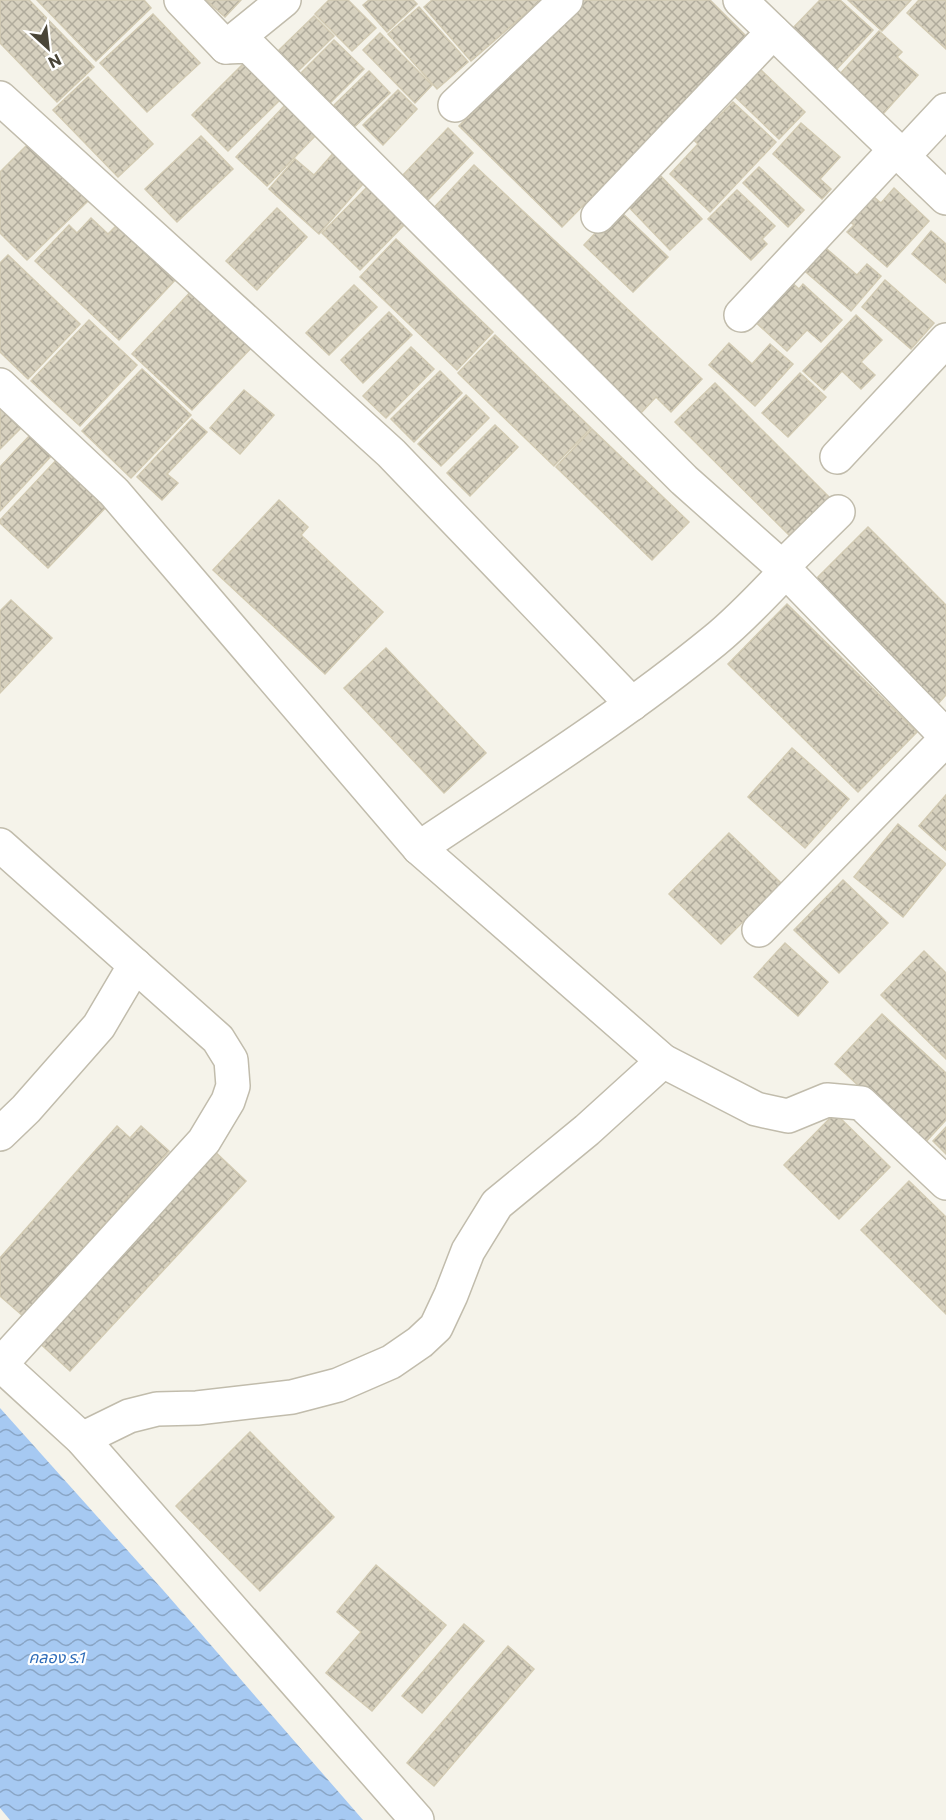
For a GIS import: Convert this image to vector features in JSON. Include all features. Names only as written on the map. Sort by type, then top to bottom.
[{"type":"street","points":[[181,0],[226,47],[249,46],[684,480],[784,569],[946,738],[759,930]]},
{"type":"street","points":[[226,47],[284,0]]},
{"type":"street","points":[[456,105],[566,0]]},
{"type":"street","points":[[598,216],[763,13],[946,198]]},
{"type":"street","points":[[0,98],[392,453],[632,704]]},
{"type":"street","points":[[741,315],[899,152],[946,110]]},
{"type":"street","points":[[837,457],[946,340]]},
{"type":"street","points":[[0,385],[114,492],[419,848],[663,1061],[756,1109],[788,1116],[827,1100],[861,1103],[946,1183]]},
{"type":"street","points":[[419,848],[632,704],[715,640],[746,611],[838,512]]},
{"type":"street","points":[[3,856],[135,965],[218,1039],[231,1060],[233,1086],[228,1101],[204,1141],[0,1364],[82,1439],[417,1820]]},
{"type":"street","points":[[0,1134],[26,1109],[99,1026],[135,965]]},
{"type":"street","points":[[82,1439],[129,1416],[157,1409],[197,1408],[292,1397],[338,1385],[391,1362],[420,1342],[436,1327],[468,1251],[497,1204],[587,1130],[663,1061]]},
{"type":"water","name":"คลอง ร.1","points":[[0,1408],[163,1590],[363,1820],[10,1820],[0,1808]]},
{"type":"building","points":[[0,0],[29,0],[94,67],[57,102],[0,43]]},
{"type":"building","points":[[37,0],[144,0],[151,8],[96,61]]},
{"type":"building","points":[[206,0],[241,0],[225,17]]},
{"type":"building","points":[[329,0],[348,0],[376,28],[352,51],[315,14]]},
{"type":"building","points":[[369,0],[413,0],[417,4],[387,32],[363,5]]},
{"type":"building","points":[[432,0],[541,0],[471,61],[424,7]]},
{"type":"building","points":[[584,0],[710,0],[748,38],[562,227],[459,126]]},
{"type":"building","points":[[820,0],[840,0],[873,30],[835,71],[791,30]]},
{"type":"building","points":[[848,0],[911,0],[882,31]]},
{"type":"building","points":[[919,0],[946,0],[946,49],[907,13]]},
{"type":"building","points":[[419,7],[468,62],[437,89],[388,34]]},
{"type":"building","points":[[153,14],[200,63],[147,112],[100,63]]},
{"type":"building","points":[[314,16],[334,36],[297,72],[277,52]]},
{"type":"building","points":[[879,31],[902,52],[897,57],[918,75],[883,114],[839,75]]},
{"type":"building","points":[[380,33],[432,85],[415,103],[363,50]]},
{"type":"building","points":[[334,40],[364,69],[328,105],[298,76]]},
{"type":"building","points":[[247,60],[284,96],[228,151],[192,115]]},
{"type":"building","points":[[761,70],[805,112],[779,139],[727,89],[744,72],[751,80]]},
{"type":"building","points":[[369,71],[390,93],[351,130],[330,109]]},
{"type":"building","points":[[88,77],[153,144],[118,177],[53,110]]},
{"type":"building","points":[[398,90],[417,109],[383,145],[363,125]]},
{"type":"building","points":[[733,102],[776,142],[710,212],[670,174],[698,144],[687,134],[707,113],[715,120]]},
{"type":"building","points":[[287,103],[318,133],[267,186],[236,157]]},
{"type":"building","points":[[801,123],[840,157],[820,179],[831,189],[822,199],[773,154]]},
{"type":"building","points":[[448,128],[473,153],[428,200],[403,175]]},
{"type":"building","points":[[201,136],[233,169],[177,222],[145,189]]},
{"type":"building","points":[[30,142],[88,201],[27,260],[0,233],[0,172]]},
{"type":"building","points":[[337,149],[369,177],[319,234],[269,189],[295,159],[314,175]]},
{"type":"building","points":[[474,165],[702,379],[671,412],[656,397],[640,414],[428,214]]},
{"type":"building","points":[[759,167],[804,210],[788,227],[743,183]]},
{"type":"building","points":[[654,169],[702,219],[670,250],[622,200]]},
{"type":"building","points":[[370,184],[408,221],[360,270],[322,233]]},
{"type":"building","points":[[894,188],[929,221],[887,267],[847,232],[854,225],[843,216],[859,199],[866,206],[874,197],[881,203]]},
{"type":"building","points":[[737,190],[775,226],[762,239],[767,244],[751,260],[708,219]]},
{"type":"building","points":[[277,208],[307,237],[257,290],[226,261]]},
{"type":"building","points":[[618,209],[668,257],[633,292],[584,245]]},
{"type":"building","points":[[91,218],[108,234],[119,223],[177,278],[119,340],[35,261],[69,225],[77,233]]},
{"type":"building","points":[[931,231],[946,244],[946,283],[912,254]]},
{"type":"building","points":[[396,239],[493,332],[457,370],[360,277]]},
{"type":"building","points":[[821,244],[857,275],[867,264],[881,276],[851,311],[800,267]]},
{"type":"building","points":[[8,255],[80,324],[28,379],[0,352],[0,263]]},
{"type":"building","points":[[787,278],[799,289],[803,284],[842,320],[821,342],[807,330],[787,351],[750,317]]},
{"type":"building","points":[[885,280],[934,323],[911,349],[862,307]]},
{"type":"building","points":[[354,285],[377,307],[329,355],[306,333]]},
{"type":"building","points":[[196,286],[256,343],[192,410],[132,354]]},
{"type":"building","points":[[389,312],[412,335],[363,383],[341,360]]},
{"type":"building","points":[[856,315],[882,340],[861,362],[875,375],[861,389],[842,371],[824,390],[803,371]]},
{"type":"building","points":[[89,320],[137,365],[80,426],[31,381]]},
{"type":"building","points":[[495,335],[591,428],[554,466],[458,373]]},
{"type":"building","points":[[729,343],[752,364],[770,344],[793,364],[755,406],[709,365]]},
{"type":"building","points":[[411,347],[434,369],[386,418],[363,396]]},
{"type":"building","points":[[142,369],[191,415],[131,478],[82,431]]},
{"type":"building","points":[[440,371],[462,393],[414,442],[391,419]]},
{"type":"building","points":[[800,373],[826,397],[788,437],[762,413]]},
{"type":"building","points":[[715,383],[830,498],[791,537],[675,422]]},
{"type":"building","points":[[244,390],[274,415],[240,454],[210,428]]},
{"type":"building","points":[[466,395],[489,418],[441,466],[418,444]]},
{"type":"building","points":[[0,397],[26,423],[0,449]]},
{"type":"building","points":[[192,419],[207,432],[167,474],[178,483],[162,500],[137,477]]},
{"type":"building","points":[[495,425],[518,447],[470,496],[447,473]]},
{"type":"building","points":[[592,429],[689,522],[652,560],[556,467]]},
{"type":"building","points":[[32,433],[54,453],[0,511],[0,467]]},
{"type":"building","points":[[60,456],[110,503],[48,568],[0,523],[0,520]]},
{"type":"building","points":[[279,500],[308,527],[301,535],[383,612],[325,674],[213,570]]},
{"type":"building","points":[[868,527],[946,605],[946,695],[936,706],[812,583]]},
{"type":"building","points":[[11,600],[52,638],[0,693],[0,611]]},
{"type":"building","points":[[787,604],[917,732],[858,792],[728,664]]},
{"type":"building","points":[[386,648],[486,753],[444,793],[344,688]]},
{"type":"building","points":[[792,748],[849,799],[805,848],[748,797]]},
{"type":"building","points":[[946,795],[946,850],[919,826]]},
{"type":"building","points":[[898,824],[946,864],[903,917],[854,877]]},
{"type":"building","points":[[729,833],[781,883],[721,944],[669,894]]},
{"type":"building","points":[[843,880],[888,923],[839,973],[794,930]]},
{"type":"building","points":[[785,943],[828,982],[798,1016],[754,977]]},
{"type":"building","points":[[924,951],[946,973],[946,1059],[881,995]]},
{"type":"building","points":[[882,1014],[946,1073],[946,1120],[923,1145],[835,1064]]},
{"type":"building","points":[[835,1113],[890,1167],[839,1219],[784,1165]]},
{"type":"building","points":[[117,1126],[130,1138],[141,1126],[169,1151],[23,1316],[0,1296],[0,1258]]},
{"type":"building","points":[[946,1127],[946,1154],[933,1141]]},
{"type":"building","points":[[210,1147],[246,1181],[70,1371],[33,1337]]},
{"type":"building","points":[[909,1181],[946,1217],[946,1314],[861,1230]]},
{"type":"building","points":[[250,1432],[334,1517],[260,1591],[176,1506]]},
{"type":"building","points":[[376,1565],[446,1625],[372,1711],[326,1673],[361,1632],[337,1612]]},
{"type":"building","points":[[464,1624],[484,1641],[422,1713],[402,1696]]},
{"type":"building","points":[[508,1646],[534,1669],[434,1786],[407,1763]]}]
